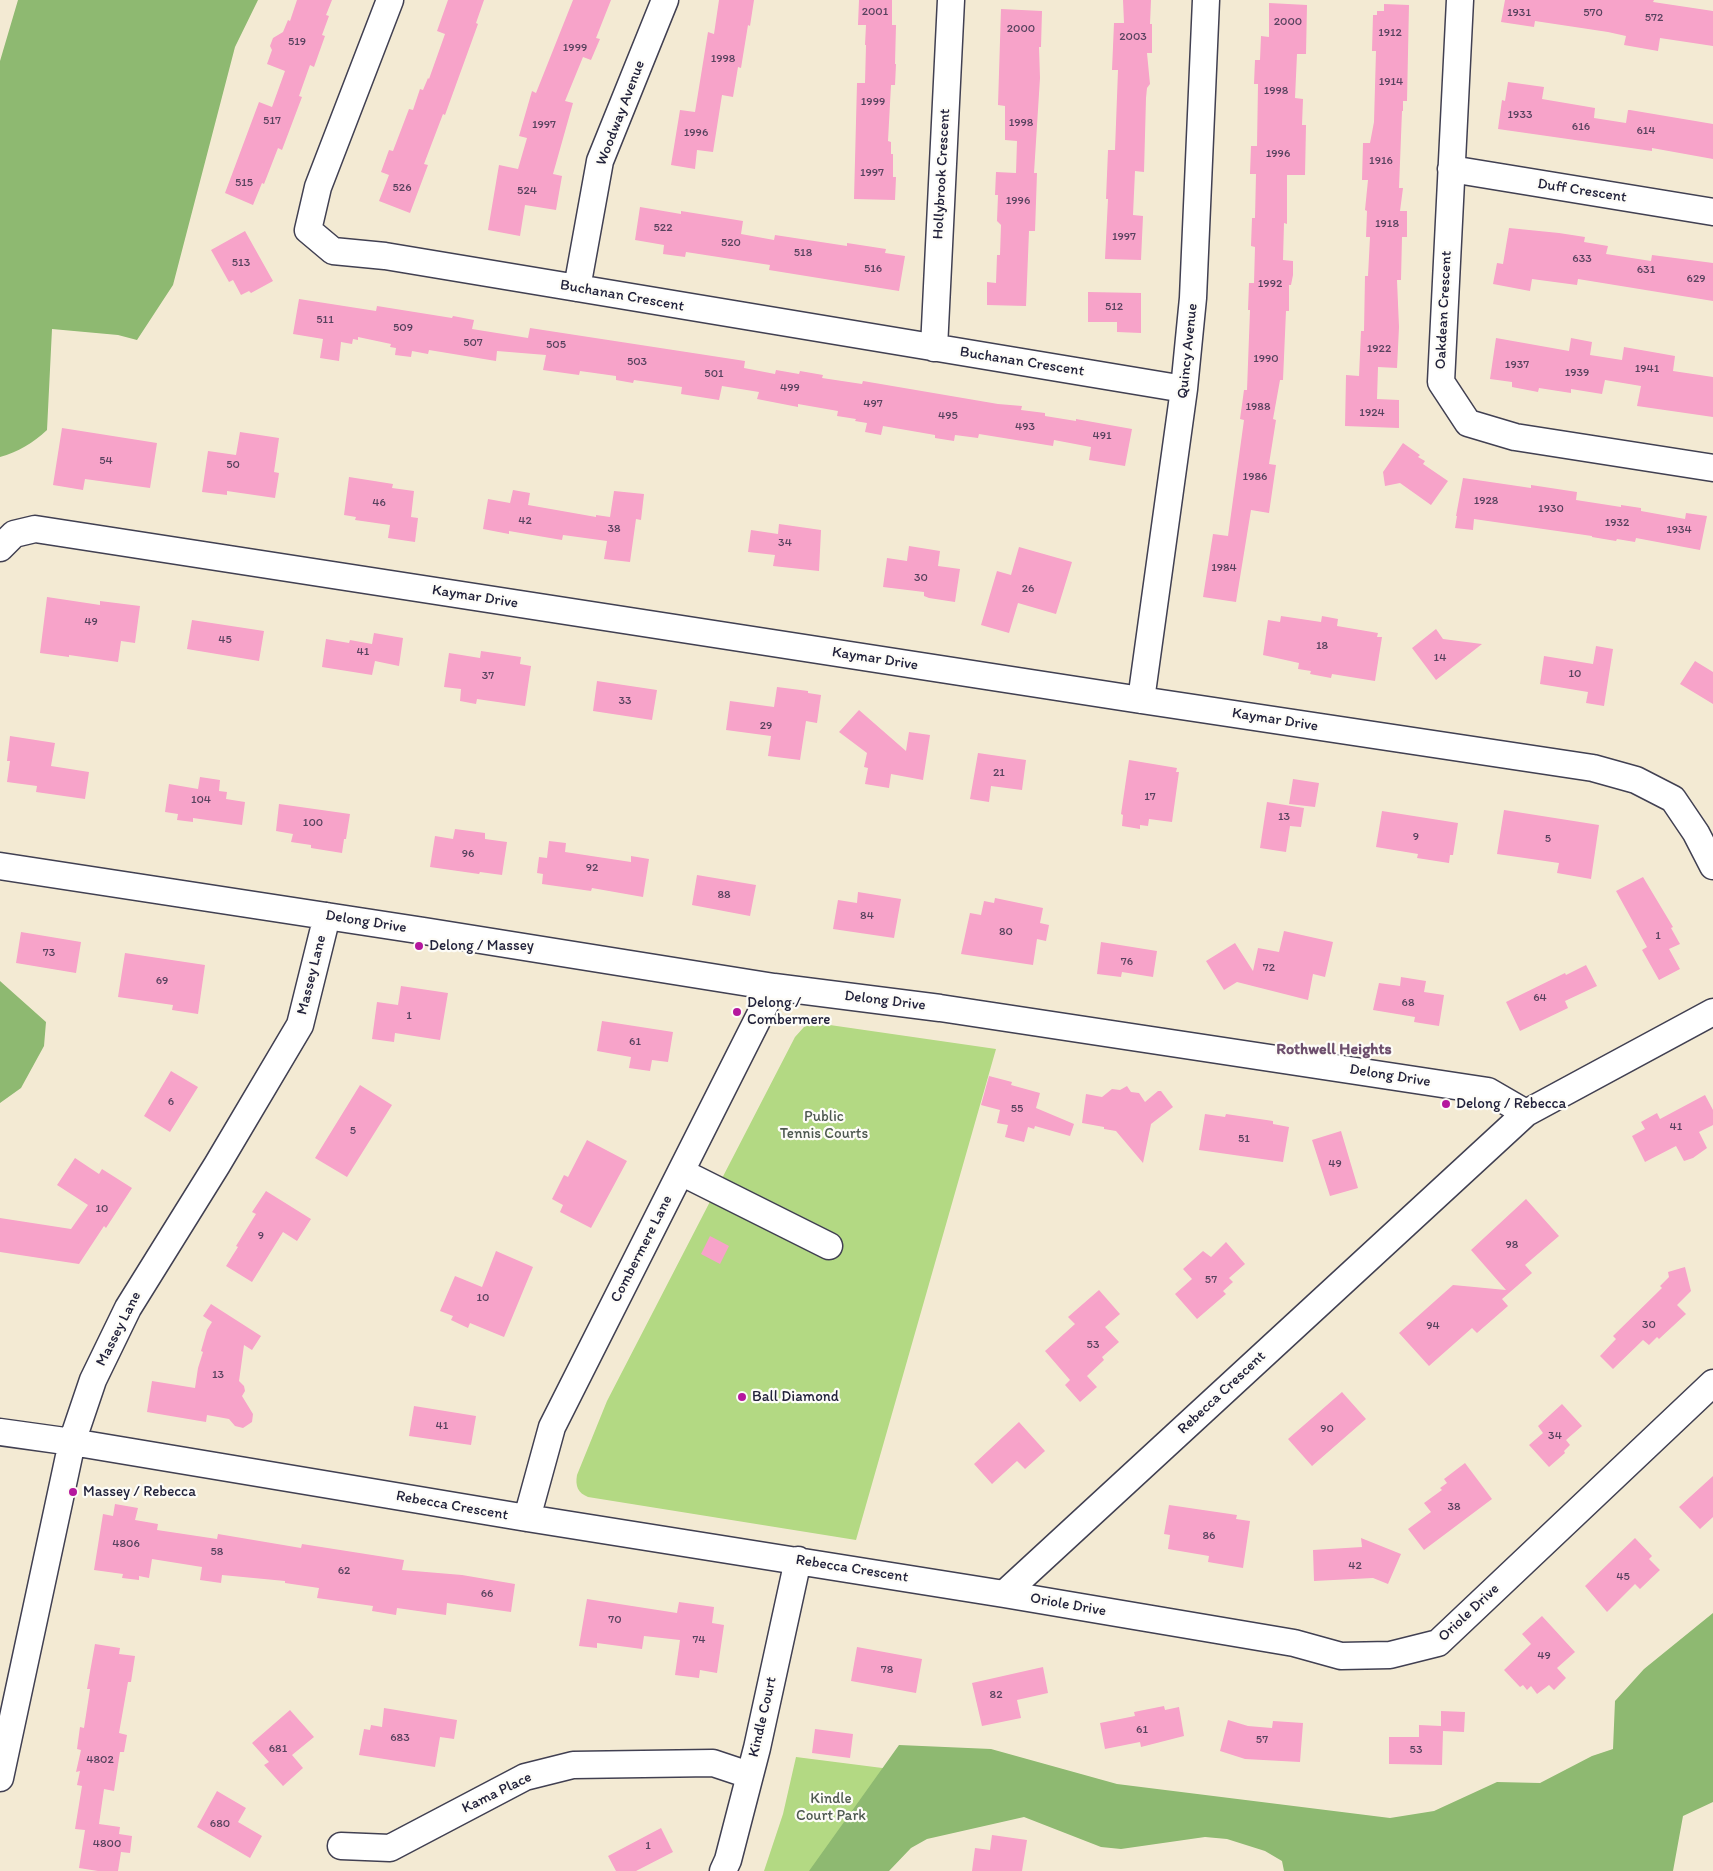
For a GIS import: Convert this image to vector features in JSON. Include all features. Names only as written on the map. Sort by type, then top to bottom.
[{"type":"street","name":"Buchanan Crescent","points":[[390,0],[318,187],[308,230],[333,251],[385,256],[1184,389]]},
{"type":"street","name":"Woodway Avenue","points":[[577,288],[600,162],[665,0]]},
{"type":"street","name":"Hollybrook Crescent","points":[[934,348],[951,0]]},
{"type":"street","name":"Quincy Avenue","points":[[1141,700],[1184,389],[1193,298],[1206,0]]},
{"type":"street","name":"Oakdean Crescent","points":[[1460,0],[1440,382],[1468,423],[1515,437],[1713,468]]},
{"type":"street","name":"Duff Crescent","points":[[1451,169],[1713,212]]},
{"type":"street","name":"Kaymar Drive","points":[[0,548],[14,534],[35,529],[1593,768],[1636,780],[1673,799],[1696,832],[1713,866]]},
{"type":"street","name":"Delong Drive","points":[[0,866],[774,987],[940,1008],[1488,1092],[1526,1113]]},
{"type":"street","name":"Massey Lane","points":[[0,1778],[72,1442],[93,1380],[128,1308],[217,1165],[300,1025],[327,916]]},
{"type":"street","name":"Combermere Lane","points":[[526,1518],[552,1427],[774,987]]},
{"type":"street","points":[[1526,1113],[1713,1012]]},
{"type":"street","name":"Rebecca Crescent","points":[[0,1432],[72,1442],[526,1518],[1004,1594],[1526,1113]]},
{"type":"street","points":[[681,1172],[829,1246]]},
{"type":"street","name":"Oriole Drive","points":[[1004,1594],[1294,1643],[1341,1656],[1390,1655],[1438,1643],[1713,1383]]},
{"type":"street","name":"Kindle Court","points":[[723,1871],[728,1860],[757,1748],[798,1560]]},
{"type":"street","name":"Kama Place","points":[[341,1846],[390,1848],[525,1777],[573,1765],[713,1763],[749,1775]]},
{"type":"green space","points":[[18,0],[258,0],[235,47],[173,285],[137,340],[118,335],[52,329],[47,430],[25,446],[0,457],[0,61]]},
{"type":"green space","points":[[0,981],[46,1022],[44,1046],[21,1088],[0,1103]]},
{"type":"green space","name":"Public Tennis Courts","points":[[816,1023],[996,1049],[856,1540],[588,1497],[578,1489],[576,1483],[577,1475],[607,1401],[795,1037],[804,1027]]},
{"type":"green space","points":[[1713,1613],[1713,1802],[1683,1816],[1673,1871],[1284,1871],[1282,1861],[1265,1851],[1227,1839],[1205,1837],[1121,1849],[1101,1847],[1024,1817],[927,1839],[911,1848],[889,1871],[809,1871],[899,1745],[991,1749],[1117,1784],[1390,1818],[1434,1811],[1497,1782],[1540,1783],[1592,1756],[1613,1749],[1615,1701],[1644,1669]]},
{"type":"green space","name":"Kindle Court Park","points":[[796,1757],[898,1770],[853,1871],[764,1871],[783,1814]]},
{"type":"building","points":[[297,0],[332,0],[326,15],[329,16],[322,35],[325,36],[314,67],[310,65],[299,96],[302,97],[282,150],[278,148],[264,184],[262,183],[253,205],[225,193],[259,102],[272,107],[285,71],[267,64],[272,50],[270,46],[273,38],[283,32],[288,20],[290,21]]},
{"type":"building","points":[[448,0],[484,0],[476,23],[478,24],[445,115],[443,114],[424,164],[428,165],[410,213],[379,201],[389,175],[381,172],[389,150],[393,151],[409,109],[413,110],[420,89],[423,90],[429,79],[445,34],[437,31]]},
{"type":"building","points":[[573,0],[611,0],[596,38],[600,39],[591,60],[583,57],[565,101],[573,103],[553,174],[562,176],[556,210],[525,205],[520,236],[488,230],[499,165],[518,169],[527,138],[519,136],[532,91],[536,93]]},
{"type":"building","points":[[719,0],[754,0],[741,68],[738,67],[733,97],[722,95],[713,152],[697,150],[695,169],[671,165],[680,110],[695,112],[708,32],[714,34]]},
{"type":"building","points":[[859,0],[892,0],[892,25],[896,25],[896,64],[895,85],[891,85],[888,141],[891,142],[891,154],[893,154],[893,177],[896,177],[895,200],[854,199],[857,83],[865,83],[866,45],[866,25],[858,25]]},
{"type":"building","points":[[1123,0],[1151,0],[1152,53],[1147,53],[1150,84],[1147,88],[1146,98],[1144,172],[1135,171],[1133,215],[1143,216],[1141,260],[1105,259],[1108,150],[1115,150],[1118,70],[1112,70],[1114,23],[1124,23]]},
{"type":"building","points":[[1505,0],[1654,0],[1653,2],[1713,11],[1713,46],[1660,38],[1658,51],[1624,45],[1626,36],[1608,32],[1535,21],[1534,27],[1501,22]]},
{"type":"building","points":[[1269,3],[1307,5],[1306,54],[1297,54],[1295,98],[1303,99],[1302,125],[1306,125],[1305,175],[1287,175],[1287,224],[1284,223],[1283,260],[1293,261],[1293,275],[1291,285],[1289,285],[1289,311],[1286,311],[1283,380],[1280,380],[1273,419],[1276,420],[1269,464],[1276,465],[1269,513],[1251,510],[1236,602],[1203,597],[1213,534],[1228,536],[1244,420],[1240,419],[1244,390],[1247,390],[1250,310],[1248,310],[1249,283],[1254,283],[1255,247],[1251,246],[1252,218],[1255,218],[1256,174],[1250,174],[1251,146],[1257,146],[1258,84],[1254,84],[1255,60],[1260,60],[1261,36],[1269,37]]},
{"type":"building","points":[[1384,4],[1409,5],[1407,101],[1403,101],[1402,111],[1399,188],[1403,188],[1400,211],[1407,211],[1407,237],[1402,237],[1401,280],[1397,280],[1399,327],[1397,368],[1378,367],[1377,399],[1399,400],[1399,428],[1345,426],[1346,375],[1359,376],[1361,331],[1364,331],[1365,276],[1368,276],[1370,237],[1366,237],[1367,211],[1365,210],[1368,180],[1362,180],[1363,143],[1370,143],[1374,122],[1376,51],[1372,51],[1373,15],[1377,15],[1377,11],[1384,11]]},
{"type":"building","points":[[1001,9],[1042,11],[1034,173],[1037,173],[1035,231],[1029,231],[1026,306],[987,305],[987,282],[996,283],[997,255],[1000,255],[1001,225],[997,221],[998,195],[995,195],[996,172],[1016,173],[1017,141],[1005,140],[1005,106],[998,105]]},
{"type":"building","points":[[1508,82],[1544,87],[1542,99],[1595,108],[1594,118],[1626,123],[1628,110],[1630,110],[1713,124],[1713,159],[1652,148],[1652,151],[1498,129],[1502,100],[1505,101]]},
{"type":"building","points":[[640,207],[681,214],[681,211],[743,221],[741,234],[774,240],[775,235],[847,246],[847,243],[886,249],[885,253],[905,256],[899,291],[769,270],[770,265],[686,252],[685,257],[663,254],[664,245],[635,240]]},
{"type":"building","points":[[1509,228],[1585,237],[1584,242],[1608,246],[1606,254],[1651,261],[1652,255],[1713,263],[1713,301],[1578,279],[1577,285],[1532,279],[1530,291],[1493,284],[1497,263],[1503,264]]},
{"type":"building","points":[[245,231],[273,281],[251,293],[249,291],[241,295],[233,280],[229,282],[211,250]]},
{"type":"building","points":[[1088,292],[1141,293],[1141,333],[1117,332],[1117,322],[1088,322]]},
{"type":"building","points":[[299,299],[376,311],[377,306],[452,318],[453,316],[474,320],[472,329],[528,338],[530,328],[745,361],[744,368],[775,374],[776,370],[799,374],[800,371],[823,375],[822,378],[862,384],[863,381],[998,404],[1022,406],[1021,410],[1045,413],[1045,416],[1076,421],[1076,419],[1132,429],[1125,466],[1089,460],[1091,447],[1054,440],[1053,446],[979,434],[978,438],[955,435],[954,441],[935,438],[935,435],[883,426],[881,435],[865,432],[867,423],[837,416],[838,411],[798,404],[798,407],[757,399],[759,392],[722,386],[719,400],[681,394],[682,387],[634,380],[633,383],[616,380],[616,376],[580,371],[579,375],[543,370],[546,355],[497,351],[496,361],[429,350],[428,354],[412,351],[411,357],[395,355],[396,348],[390,347],[391,344],[358,337],[358,340],[353,339],[352,344],[341,342],[339,361],[320,358],[323,339],[293,334]]},
{"type":"building","points":[[1496,338],[1569,351],[1571,338],[1592,342],[1590,355],[1622,360],[1624,347],[1675,356],[1673,371],[1713,377],[1713,417],[1637,406],[1641,386],[1605,380],[1602,394],[1571,389],[1571,393],[1539,388],[1538,392],[1512,387],[1512,382],[1490,379]]},
{"type":"building","points":[[62,428],[157,443],[150,488],[85,479],[83,490],[53,485]]},
{"type":"building","points":[[240,432],[279,438],[274,472],[279,473],[275,498],[227,491],[227,495],[202,492],[208,451],[236,455]]},
{"type":"building","points":[[1403,443],[1420,455],[1418,457],[1425,461],[1423,464],[1448,481],[1431,505],[1400,483],[1385,486],[1383,472]]},
{"type":"building","points":[[349,477],[393,484],[392,488],[414,491],[411,517],[418,518],[415,542],[388,538],[390,525],[355,520],[356,517],[344,515]]},
{"type":"building","points":[[1463,478],[1531,488],[1531,485],[1577,492],[1576,500],[1641,508],[1641,511],[1685,519],[1686,513],[1707,516],[1700,550],[1636,538],[1635,542],[1617,539],[1616,541],[1474,519],[1473,530],[1455,528]]},
{"type":"building","points":[[513,490],[530,493],[528,505],[596,517],[596,515],[610,517],[614,491],[644,494],[641,520],[636,519],[630,562],[604,559],[607,541],[563,535],[562,540],[509,531],[509,534],[483,529],[488,499],[510,503]]},
{"type":"building","points":[[779,524],[821,530],[819,571],[773,566],[775,555],[748,552],[751,530],[778,534]]},
{"type":"building","points":[[909,546],[940,551],[938,566],[960,569],[955,602],[929,598],[924,596],[924,592],[883,587],[887,558],[907,561]]},
{"type":"building","points":[[1019,547],[1072,562],[1056,614],[1018,603],[1009,633],[981,625],[997,571],[1011,575]]},
{"type":"building","points":[[47,597],[100,605],[100,601],[140,606],[135,643],[121,641],[118,662],[40,653]]},
{"type":"building","points":[[1281,616],[1321,622],[1322,616],[1338,619],[1337,626],[1378,633],[1377,637],[1382,637],[1375,681],[1332,674],[1331,678],[1310,674],[1311,671],[1298,669],[1299,663],[1263,655],[1268,620],[1280,622]]},
{"type":"building","points":[[192,620],[264,631],[259,661],[187,649]]},
{"type":"building","points":[[1436,629],[1443,639],[1482,644],[1436,680],[1412,648]]},
{"type":"building","points":[[374,633],[403,638],[399,666],[375,661],[372,675],[322,667],[326,639],[349,643],[350,640],[372,644]]},
{"type":"building","points":[[1596,646],[1613,649],[1604,706],[1586,703],[1588,692],[1540,684],[1544,656],[1593,664]]},
{"type":"building","points":[[481,651],[521,657],[520,664],[531,666],[525,706],[477,699],[476,704],[460,701],[461,689],[444,687],[449,653],[480,658]]},
{"type":"building","points":[[1695,661],[1713,672],[1713,704],[1680,684]]},
{"type":"building","points":[[597,681],[657,690],[652,720],[593,711]]},
{"type":"building","points":[[777,687],[808,691],[808,693],[821,695],[817,723],[806,721],[800,760],[768,756],[771,736],[726,730],[730,701],[774,707]]},
{"type":"building","points":[[859,710],[906,751],[909,732],[930,735],[923,780],[891,774],[889,788],[865,784],[868,768],[864,767],[867,753],[839,732]]},
{"type":"building","points":[[10,736],[55,743],[51,766],[89,772],[85,799],[36,792],[37,786],[7,782],[10,761],[7,761]]},
{"type":"building","points":[[978,753],[1026,760],[1022,790],[991,786],[989,802],[970,799]]},
{"type":"building","points":[[1129,760],[1177,768],[1176,772],[1179,772],[1172,822],[1149,819],[1148,826],[1140,825],[1140,829],[1122,826],[1123,815],[1121,814]]},
{"type":"building","points":[[200,777],[220,780],[219,791],[227,792],[226,799],[245,802],[242,825],[193,818],[193,822],[177,820],[178,814],[165,812],[169,784],[198,789]]},
{"type":"building","points":[[1293,779],[1319,783],[1315,807],[1289,804]]},
{"type":"building","points":[[1267,802],[1304,808],[1301,827],[1290,826],[1286,852],[1260,848]]},
{"type":"building","points":[[279,804],[350,814],[342,853],[311,848],[311,845],[291,842],[293,834],[276,831]]},
{"type":"building","points":[[1504,810],[1599,825],[1591,879],[1557,873],[1559,863],[1497,854]]},
{"type":"building","points":[[1382,811],[1458,823],[1453,855],[1450,855],[1449,863],[1417,858],[1418,854],[1376,847]]},
{"type":"building","points":[[455,829],[485,833],[485,839],[507,842],[502,875],[480,872],[479,874],[430,867],[435,836],[453,839]]},
{"type":"building","points":[[549,841],[566,843],[565,852],[631,862],[631,856],[649,859],[643,897],[592,888],[591,891],[542,884],[543,874],[537,873],[539,857],[547,858]]},
{"type":"building","points":[[697,875],[756,885],[750,916],[692,905]]},
{"type":"building","points":[[1643,877],[1673,927],[1671,928],[1680,944],[1669,949],[1680,969],[1659,980],[1642,950],[1647,947],[1616,891]]},
{"type":"building","points":[[858,892],[901,899],[894,938],[833,929],[838,900],[857,903]]},
{"type":"building","points":[[995,898],[1043,908],[1040,923],[1049,925],[1046,941],[1037,939],[1033,965],[961,954],[970,913],[981,915],[984,901],[994,903]]},
{"type":"building","points":[[1284,931],[1333,942],[1325,977],[1313,974],[1308,1000],[1237,982],[1224,990],[1206,961],[1235,943],[1253,971],[1258,948],[1279,952]]},
{"type":"building","points":[[21,932],[81,942],[76,973],[16,963]]},
{"type":"building","points":[[1101,942],[1157,951],[1153,977],[1122,972],[1121,977],[1097,974]]},
{"type":"building","points":[[125,953],[205,965],[198,1014],[172,1010],[173,1005],[118,997]]},
{"type":"building","points":[[1586,965],[1597,986],[1565,1001],[1568,1008],[1520,1031],[1506,1002],[1565,973],[1566,975]]},
{"type":"building","points":[[1401,977],[1426,981],[1424,992],[1444,995],[1439,1026],[1414,1022],[1415,1017],[1373,1010],[1379,983],[1400,986]]},
{"type":"building","points":[[401,986],[448,993],[440,1040],[395,1033],[394,1042],[372,1039],[377,1002],[398,1005]]},
{"type":"building","points":[[602,1021],[673,1032],[668,1062],[652,1060],[650,1071],[629,1068],[631,1057],[597,1051]]},
{"type":"building","points":[[171,1071],[198,1087],[170,1132],[144,1116]]},
{"type":"building","points":[[989,1076],[1012,1082],[1011,1085],[1040,1093],[1036,1108],[1074,1124],[1070,1136],[1035,1126],[1034,1129],[1028,1127],[1024,1142],[1005,1137],[1008,1125],[997,1123],[1000,1110],[981,1105]]},
{"type":"building","points":[[360,1085],[392,1105],[347,1177],[315,1158]]},
{"type":"building","points":[[1127,1086],[1131,1092],[1139,1093],[1145,1102],[1158,1091],[1161,1091],[1173,1107],[1151,1124],[1143,1163],[1116,1131],[1082,1123],[1086,1094],[1102,1097],[1112,1089],[1120,1090]]},
{"type":"building","points":[[1705,1095],[1713,1110],[1713,1125],[1699,1132],[1707,1148],[1693,1158],[1684,1161],[1676,1146],[1645,1162],[1632,1136],[1645,1129],[1641,1122],[1657,1113],[1660,1119]]},
{"type":"building","points":[[1205,1114],[1225,1117],[1226,1114],[1273,1121],[1273,1124],[1289,1127],[1283,1162],[1199,1150]]},
{"type":"building","points":[[1341,1131],[1358,1188],[1330,1196],[1312,1140]]},
{"type":"building","points":[[587,1140],[627,1161],[591,1228],[560,1212],[563,1205],[552,1199],[564,1175],[568,1177]]},
{"type":"building","points":[[75,1158],[99,1174],[102,1169],[132,1188],[106,1228],[104,1226],[79,1264],[0,1252],[0,1218],[71,1229],[88,1205],[57,1185]]},
{"type":"building","points":[[266,1191],[311,1219],[297,1241],[283,1232],[252,1282],[226,1266],[256,1214],[252,1212]]},
{"type":"building","points":[[1526,1199],[1559,1236],[1525,1265],[1532,1273],[1502,1299],[1508,1306],[1477,1333],[1472,1328],[1429,1366],[1399,1333],[1453,1285],[1506,1290],[1471,1250]]},
{"type":"building","points":[[710,1236],[729,1246],[720,1264],[701,1254]]},
{"type":"building","points":[[1226,1242],[1245,1264],[1229,1278],[1233,1282],[1223,1291],[1226,1294],[1197,1319],[1175,1294],[1192,1279],[1183,1269],[1203,1251],[1211,1257]]},
{"type":"building","points":[[496,1251],[533,1267],[504,1337],[470,1323],[468,1328],[451,1320],[453,1316],[440,1311],[455,1276],[482,1287]]},
{"type":"building","points":[[1685,1267],[1691,1291],[1677,1305],[1686,1314],[1659,1339],[1657,1337],[1649,1345],[1643,1340],[1613,1369],[1600,1356],[1616,1339],[1613,1336],[1662,1288],[1660,1286],[1669,1277],[1668,1272]]},
{"type":"building","points":[[1099,1290],[1120,1314],[1105,1327],[1119,1342],[1102,1357],[1104,1360],[1087,1376],[1097,1387],[1080,1402],[1065,1385],[1070,1380],[1045,1351],[1075,1324],[1068,1317]]},
{"type":"building","points":[[211,1304],[261,1336],[252,1350],[244,1345],[239,1381],[244,1386],[245,1391],[242,1396],[253,1414],[252,1422],[243,1428],[235,1426],[229,1419],[207,1415],[206,1422],[147,1412],[152,1381],[195,1388],[203,1352],[201,1351],[207,1330],[212,1322],[203,1316]]},
{"type":"building","points":[[1342,1392],[1366,1419],[1312,1466],[1288,1439]]},
{"type":"building","points":[[1562,1404],[1582,1426],[1566,1440],[1570,1445],[1564,1451],[1565,1453],[1549,1467],[1529,1445],[1543,1433],[1538,1426]]},
{"type":"building","points":[[414,1406],[476,1416],[471,1445],[409,1436]]},
{"type":"building","points":[[1019,1422],[1045,1451],[1025,1469],[1017,1461],[992,1484],[974,1464]]},
{"type":"building","points":[[1465,1463],[1492,1499],[1424,1550],[1408,1529],[1431,1512],[1424,1503],[1442,1490],[1440,1488],[1447,1483],[1444,1479]]},
{"type":"building","points":[[1713,1476],[1713,1517],[1700,1529],[1679,1507]]},
{"type":"building","points":[[115,1504],[138,1508],[135,1520],[158,1524],[157,1530],[217,1539],[218,1534],[301,1548],[302,1544],[404,1560],[402,1570],[462,1575],[515,1584],[511,1612],[447,1603],[446,1615],[397,1608],[396,1615],[372,1611],[373,1606],[317,1598],[319,1588],[285,1583],[285,1581],[222,1575],[221,1583],[200,1580],[202,1567],[152,1559],[149,1578],[139,1576],[139,1580],[122,1578],[123,1574],[94,1570],[103,1514],[113,1516]]},
{"type":"building","points":[[1169,1505],[1237,1515],[1236,1519],[1250,1521],[1243,1568],[1208,1562],[1209,1556],[1168,1549],[1170,1535],[1164,1534]]},
{"type":"building","points":[[1361,1538],[1401,1554],[1388,1584],[1373,1578],[1314,1581],[1313,1550],[1362,1547]]},
{"type":"building","points":[[1635,1538],[1652,1556],[1649,1559],[1660,1570],[1640,1589],[1635,1584],[1607,1612],[1585,1586]]},
{"type":"building","points":[[587,1599],[677,1613],[679,1602],[714,1607],[712,1623],[724,1625],[717,1673],[700,1670],[699,1678],[675,1675],[680,1640],[644,1636],[642,1649],[597,1643],[597,1648],[579,1646]]},
{"type":"building","points":[[1542,1616],[1575,1652],[1557,1668],[1566,1678],[1554,1690],[1549,1685],[1537,1694],[1531,1686],[1527,1690],[1523,1685],[1520,1687],[1504,1670],[1531,1644],[1522,1634]]},
{"type":"building","points":[[95,1644],[120,1648],[119,1654],[135,1656],[131,1682],[128,1682],[119,1733],[127,1735],[124,1752],[120,1752],[114,1791],[104,1789],[99,1824],[120,1827],[119,1834],[132,1836],[130,1853],[121,1852],[118,1871],[98,1871],[79,1868],[85,1830],[75,1829],[82,1786],[77,1785],[80,1771],[76,1772],[81,1750],[77,1749],[80,1727],[84,1728],[90,1689],[87,1689]]},
{"type":"building","points":[[857,1647],[922,1659],[916,1693],[851,1681]]},
{"type":"building","points":[[1043,1667],[1048,1693],[1017,1700],[1021,1718],[982,1726],[972,1683]]},
{"type":"building","points":[[1164,1706],[1165,1710],[1179,1707],[1184,1736],[1141,1747],[1140,1742],[1105,1749],[1100,1723],[1135,1716],[1134,1712]]},
{"type":"building","points":[[384,1708],[457,1720],[454,1739],[440,1737],[435,1767],[359,1755],[364,1729],[370,1730],[371,1725],[382,1727]]},
{"type":"building","points":[[290,1710],[314,1737],[292,1755],[303,1768],[283,1786],[264,1765],[269,1762],[252,1743]]},
{"type":"building","points":[[1441,1711],[1465,1712],[1464,1732],[1443,1731],[1442,1765],[1389,1764],[1389,1737],[1419,1737],[1419,1725],[1441,1726]]},
{"type":"building","points":[[1228,1720],[1248,1726],[1272,1728],[1273,1721],[1303,1723],[1300,1762],[1245,1759],[1220,1751]]},
{"type":"building","points":[[815,1729],[853,1734],[850,1758],[812,1753]]},
{"type":"building","points":[[217,1791],[246,1808],[238,1822],[262,1836],[250,1858],[197,1827]]},
{"type":"building","points":[[661,1828],[673,1852],[636,1871],[616,1871],[608,1856]]},
{"type":"building","points":[[992,1835],[1027,1840],[1022,1871],[972,1871],[975,1848],[990,1850]]},
{"type":"place","name":"Delong / Massey","points":[[419,946]]},
{"type":"place","name":"Delong / Combermere","points":[[737,1012]]},
{"type":"place","name":"Delong / Rebecca","points":[[1446,1104]]},
{"type":"place","name":"Ball Diamond","points":[[742,1397]]},
{"type":"place","name":"Massey / Rebecca","points":[[73,1492]]},
{"type":"district","name":"Rothwell Heights","points":[[1334,1050]]}]
